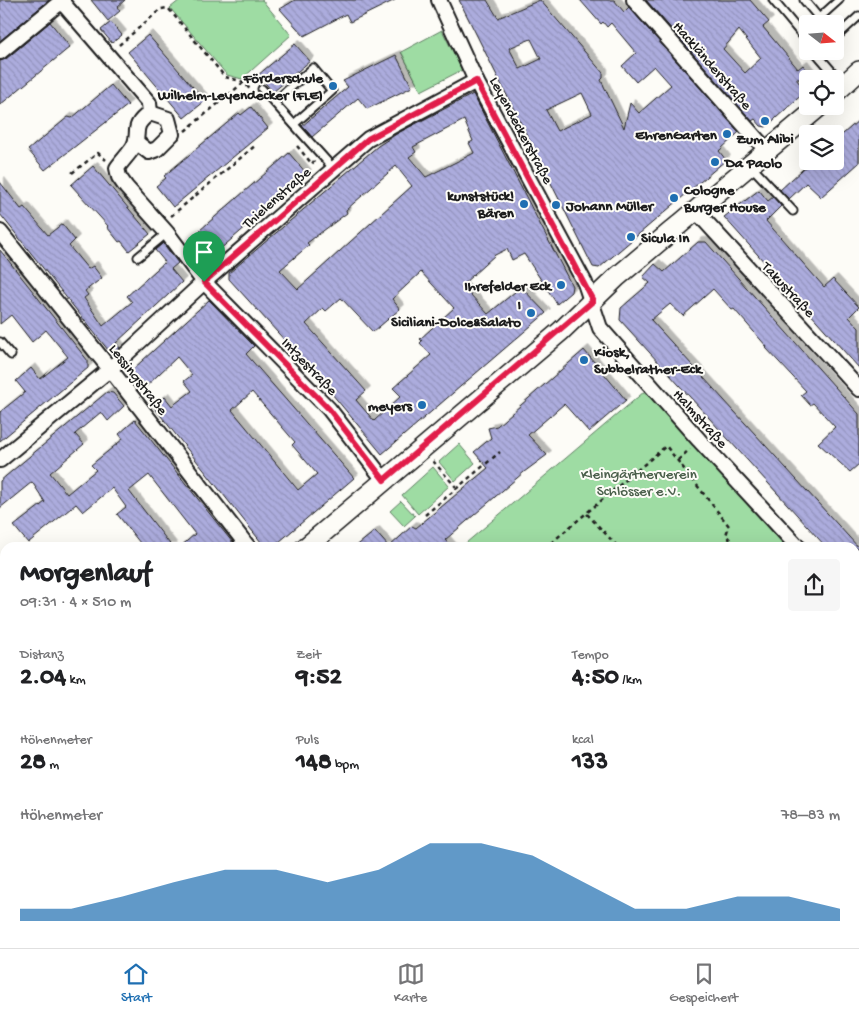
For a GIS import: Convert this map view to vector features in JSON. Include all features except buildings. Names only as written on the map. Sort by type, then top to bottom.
[{"type":"main road","points":[[844,84],[859,71]]},
{"type":"main road","points":[[312,542],[593,301],[617,277],[810,115]]},
{"type":"street","name":"Leyendeckerstraße","points":[[439,0],[476,81],[593,301]]},
{"type":"street","name":"Hackländerstraße","points":[[634,0],[768,152]]},
{"type":"street","points":[[0,52],[62,1],[149,103],[150,113]]},
{"type":"street","name":"Thielenstraße","points":[[0,460],[110,369],[204,282],[332,168],[368,139],[476,81]]},
{"type":"street","points":[[136,142],[149,152],[161,146],[172,134],[168,119],[150,113]]},
{"type":"street","points":[[118,168],[136,142],[136,127],[142,118],[150,113]]},
{"type":"street","name":"Intzestraße","points":[[118,168],[119,177],[126,187],[166,233],[204,282],[329,409],[384,480]]},
{"type":"street","name":"Takustraße","points":[[696,211],[859,389]]},
{"type":"street","name":"Lessingstraße","points":[[0,232],[110,369],[244,542]]},
{"type":"street","name":"Halmstraße","points":[[593,301],[600,328],[606,336],[794,542]]},
{"type":"lane","points":[[773,0],[799,31]]},
{"type":"lane","points":[[804,0],[819,18],[840,0]]},
{"type":"lane","points":[[844,30],[859,16]]},
{"type":"lane","points":[[274,102],[312,68],[332,91],[294,124]]},
{"type":"lane","points":[[262,88],[332,168]]},
{"type":"lane","points":[[751,166],[793,211]]},
{"type":"lane","points":[[138,257],[166,233]]},
{"type":"lane","points":[[0,342],[11,355]]},
{"type":"path","points":[[108,55],[161,8],[168,8],[225,77],[244,82],[182,134],[172,134]]},
{"type":"path","points":[[166,233],[173,224],[170,217],[256,145]]},
{"type":"path","points":[[72,173],[98,153],[118,168]]},
{"type":"path","points":[[678,460],[694,445]]},
{"type":"path","points":[[554,542],[666,446],[729,526],[726,535],[732,542]]},
{"type":"path","points":[[425,515],[456,487],[500,452]]},
{"type":"path","points":[[436,464],[456,487]]},
{"type":"path","points":[[587,513],[614,542]]},
{"type":"green space","points":[[180,0],[262,0],[291,35],[242,79],[227,75],[170,8]]},
{"type":"green space","points":[[442,30],[462,70],[421,91],[401,52]]},
{"type":"green space","name":"Kleingärtnerverein Schlösser e.V.","points":[[645,391],[781,542],[467,542]]},
{"type":"green space","points":[[459,444],[475,463],[455,481],[439,462]]},
{"type":"green space","points":[[433,467],[449,486],[418,514],[402,495]]},
{"type":"green space","points":[[401,501],[415,516],[404,526],[390,511]]},
{"type":"place","name":"Förderschule Wilhelm-Leyendecker (FLE)","points":[[333,86]]},
{"type":"place","name":"Zum Alibi","points":[[765,121]]},
{"type":"place","name":"EhrenGarten","points":[[727,134]]},
{"type":"place","name":"Da Paolo","points":[[715,162]]},
{"type":"place","name":"Cologne Burger House","points":[[674,198]]},
{"type":"place","name":"kunststück! Bären","points":[[524,204]]},
{"type":"place","name":"Johann Müller","points":[[556,205]]},
{"type":"place","name":"Sicula In","points":[[631,237]]},
{"type":"place","name":"Ihrefelder Eck","points":[[561,285]]},
{"type":"place","name":"I Siciliani-Dolce&Salato","points":[[531,313]]},
{"type":"place","name":"Kiosk, Subbelrather-Eck","points":[[584,360]]},
{"type":"place","name":"meyers","points":[[422,405]]},
{"type":"route","points":[[476,81],[580,273],[593,301],[541,348],[384,480],[329,409],[204,282],[332,168],[368,139],[476,81]]}]
